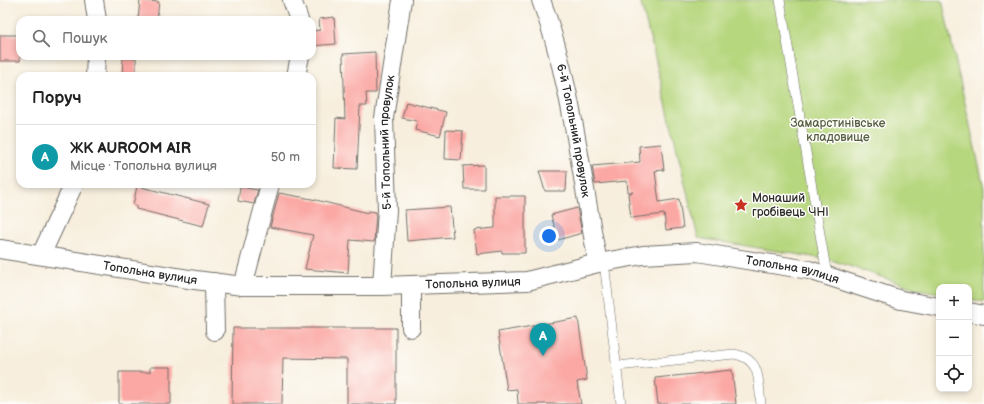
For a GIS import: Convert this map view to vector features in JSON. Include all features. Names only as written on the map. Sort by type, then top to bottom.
[{"type":"street","points":[[94,0],[96,16]]},
{"type":"street","points":[[292,0],[298,16]]},
{"type":"street","name":"5-й Топольний провулок","points":[[382,286],[387,210],[384,118],[402,0]]},
{"type":"street","name":"6-й Топольний провулок","points":[[541,0],[554,39],[601,263]]},
{"type":"street","points":[[95,72],[96,60]]},
{"type":"street","points":[[297,72],[299,60]]},
{"type":"street","points":[[41,254],[72,188]]},
{"type":"street","points":[[243,286],[269,188]]},
{"type":"street","name":"Топольна вулиця","points":[[0,249],[41,254],[243,286],[382,286],[527,281],[601,263],[643,255],[697,252],[809,270],[901,300],[936,306]]},
{"type":"street","points":[[214,282],[215,331]]},
{"type":"street","points":[[411,285],[411,328]]},
{"type":"street","points":[[972,313],[984,315]]},
{"type":"lane","points":[[780,0],[827,275]]},
{"type":"lane","points":[[601,263],[617,366],[620,404]]},
{"type":"lane","points":[[617,366],[734,354],[745,356],[754,362],[758,373],[761,404]]},
{"type":"green space","name":"Замарстинівське кладовище","points":[[640,0],[942,0],[984,188],[984,302],[972,300],[972,284],[936,284],[936,292],[917,289],[831,260],[698,238]]},
{"type":"building","points":[[140,0],[159,2],[157,16],[138,16]]},
{"type":"building","points":[[334,17],[336,44],[316,46],[316,30],[320,30],[319,19]]},
{"type":"building","points":[[0,35],[16,35],[16,60],[20,61],[0,61]]},
{"type":"building","points":[[375,52],[376,93],[366,93],[367,106],[360,106],[357,169],[334,168],[336,118],[345,119],[343,54]]},
{"type":"building","points":[[123,60],[136,60],[136,72],[122,72]]},
{"type":"building","points":[[406,102],[446,112],[440,136],[415,130],[417,121],[402,118]]},
{"type":"building","points":[[446,130],[463,131],[461,160],[445,159]]},
{"type":"building","points":[[661,144],[664,170],[655,171],[659,202],[679,199],[683,228],[666,230],[664,214],[631,218],[628,194],[633,192],[628,192],[627,181],[595,184],[592,166],[640,162],[639,146]]},
{"type":"building","points":[[484,165],[484,189],[464,189],[463,166]]},
{"type":"building","points":[[539,171],[567,171],[566,191],[545,191]]},
{"type":"building","points":[[137,188],[145,188],[209,204],[203,226],[136,209],[136,206],[133,205]]},
{"type":"building","points":[[240,188],[258,190],[254,204],[238,201]]},
{"type":"building","points":[[279,193],[312,199],[368,213],[368,211],[376,212],[374,242],[350,240],[348,273],[305,269],[313,235],[270,227]]},
{"type":"building","points":[[495,196],[525,196],[525,253],[502,253],[502,251],[477,254],[474,230],[495,228]]},
{"type":"building","points":[[450,207],[453,237],[407,241],[405,210]]},
{"type":"building","points":[[577,208],[582,233],[558,240],[551,215]]},
{"type":"building","points":[[578,318],[587,380],[577,382],[581,404],[518,404],[517,389],[507,390],[498,332]]},
{"type":"building","points":[[233,328],[396,328],[396,404],[347,404],[347,359],[283,358],[282,404],[232,404]]},
{"type":"building","points":[[150,367],[171,367],[171,404],[119,404],[119,372],[150,372]]},
{"type":"building","points":[[732,370],[736,404],[658,404],[655,378]]},
{"type":"place","name":"Монаший гробівець ЧНІ","points":[[741,205]]},
{"type":"place","name":"ЖК AUROOM AIR","points":[[543,356]]}]
